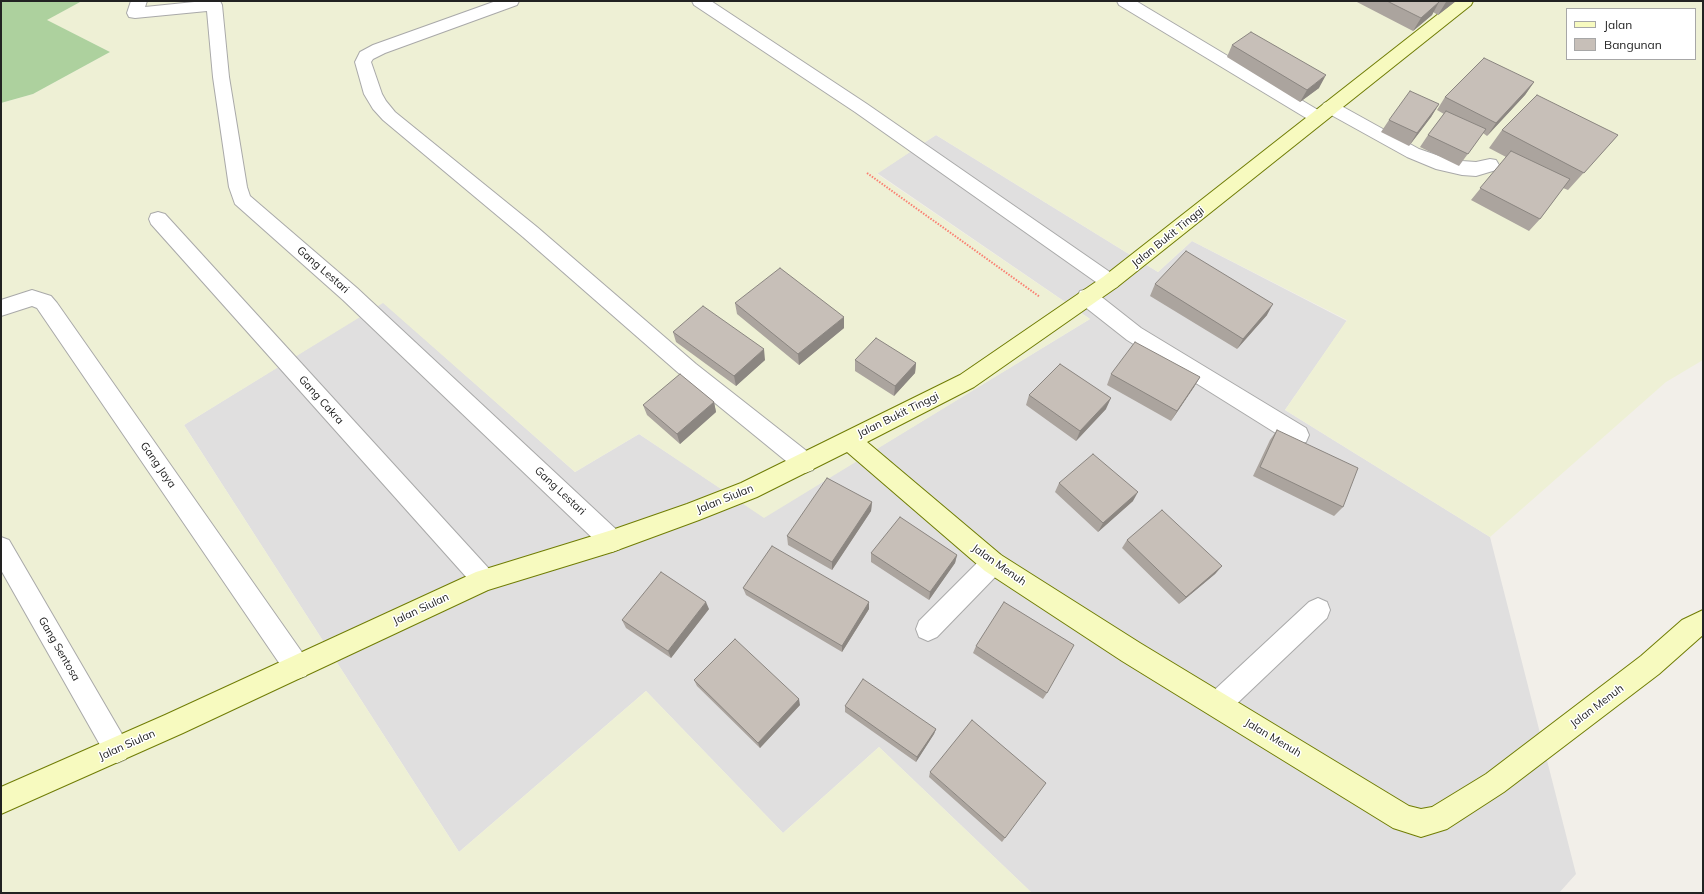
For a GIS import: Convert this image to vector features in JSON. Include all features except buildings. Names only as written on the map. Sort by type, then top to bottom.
[{"type":"street","name":"Gang Lestari","points":[[138,1],[135,13],[214,5],[221,78],[238,187],[242,199],[350,294],[612,541]]},
{"type":"street","points":[[511,1],[379,49],[366,56],[363,62],[373,94],[379,105],[389,116],[530,232],[689,370],[805,463]]},
{"type":"street","points":[[700,1],[861,108],[1110,282]]},
{"type":"street","points":[[1125,1],[1323,112],[1413,153],[1442,164],[1462,168],[1476,169],[1490,165]]},
{"type":"street","name":"Jalan Bukit Tinggi","points":[[849,440],[968,381],[1110,282],[1465,1]]},
{"type":"street","name":"Gang Cakra","points":[[158,219],[484,580]]},
{"type":"street","points":[[1087,297],[1134,334],[1298,435]]},
{"type":"street","name":"Gang Jaya","points":[[1,308],[32,298],[44,302],[50,309],[297,667]]},
{"type":"street","name":"Jalan Siulan","points":[[1,802],[484,580],[612,541],[691,513],[750,490],[849,440]]},
{"type":"street","name":"Jalan Menuh","points":[[849,440],[993,563],[1131,652],[1403,818],[1421,823],[1437,819],[1495,783],[1650,665],[1691,628],[1703,622]]},
{"type":"street","name":"Gang Sentosa","points":[[1,548],[117,750]]},
{"type":"street","points":[[928,629],[993,563]]},
{"type":"street","points":[[1218,704],[1318,610]]},
{"type":"path","points":[[867,173],[1063,314]]},
{"type":"shaded area","points":[[936,135],[1158,272],[1192,241],[1347,321],[1285,410],[1490,537],[1576,874],[1559,893],[1032,893],[879,747],[783,833],[646,691],[459,852],[184,425],[383,302],[575,472],[639,434],[764,517],[1090,319],[877,173]]},
{"type":"green space","points":[[1,1],[82,1],[47,20],[110,52],[33,94],[1,103]]},
{"type":"green space","points":[[82,1],[1703,1],[1703,360],[1666,382],[1490,537],[1285,410],[1347,320],[1192,241],[1158,272],[936,135],[877,174],[1090,319],[764,518],[639,434],[575,472],[383,303],[184,425],[459,852],[646,691],[783,833],[879,747],[1032,893],[1,893],[1,103],[33,94],[110,52],[46,20]]}]
